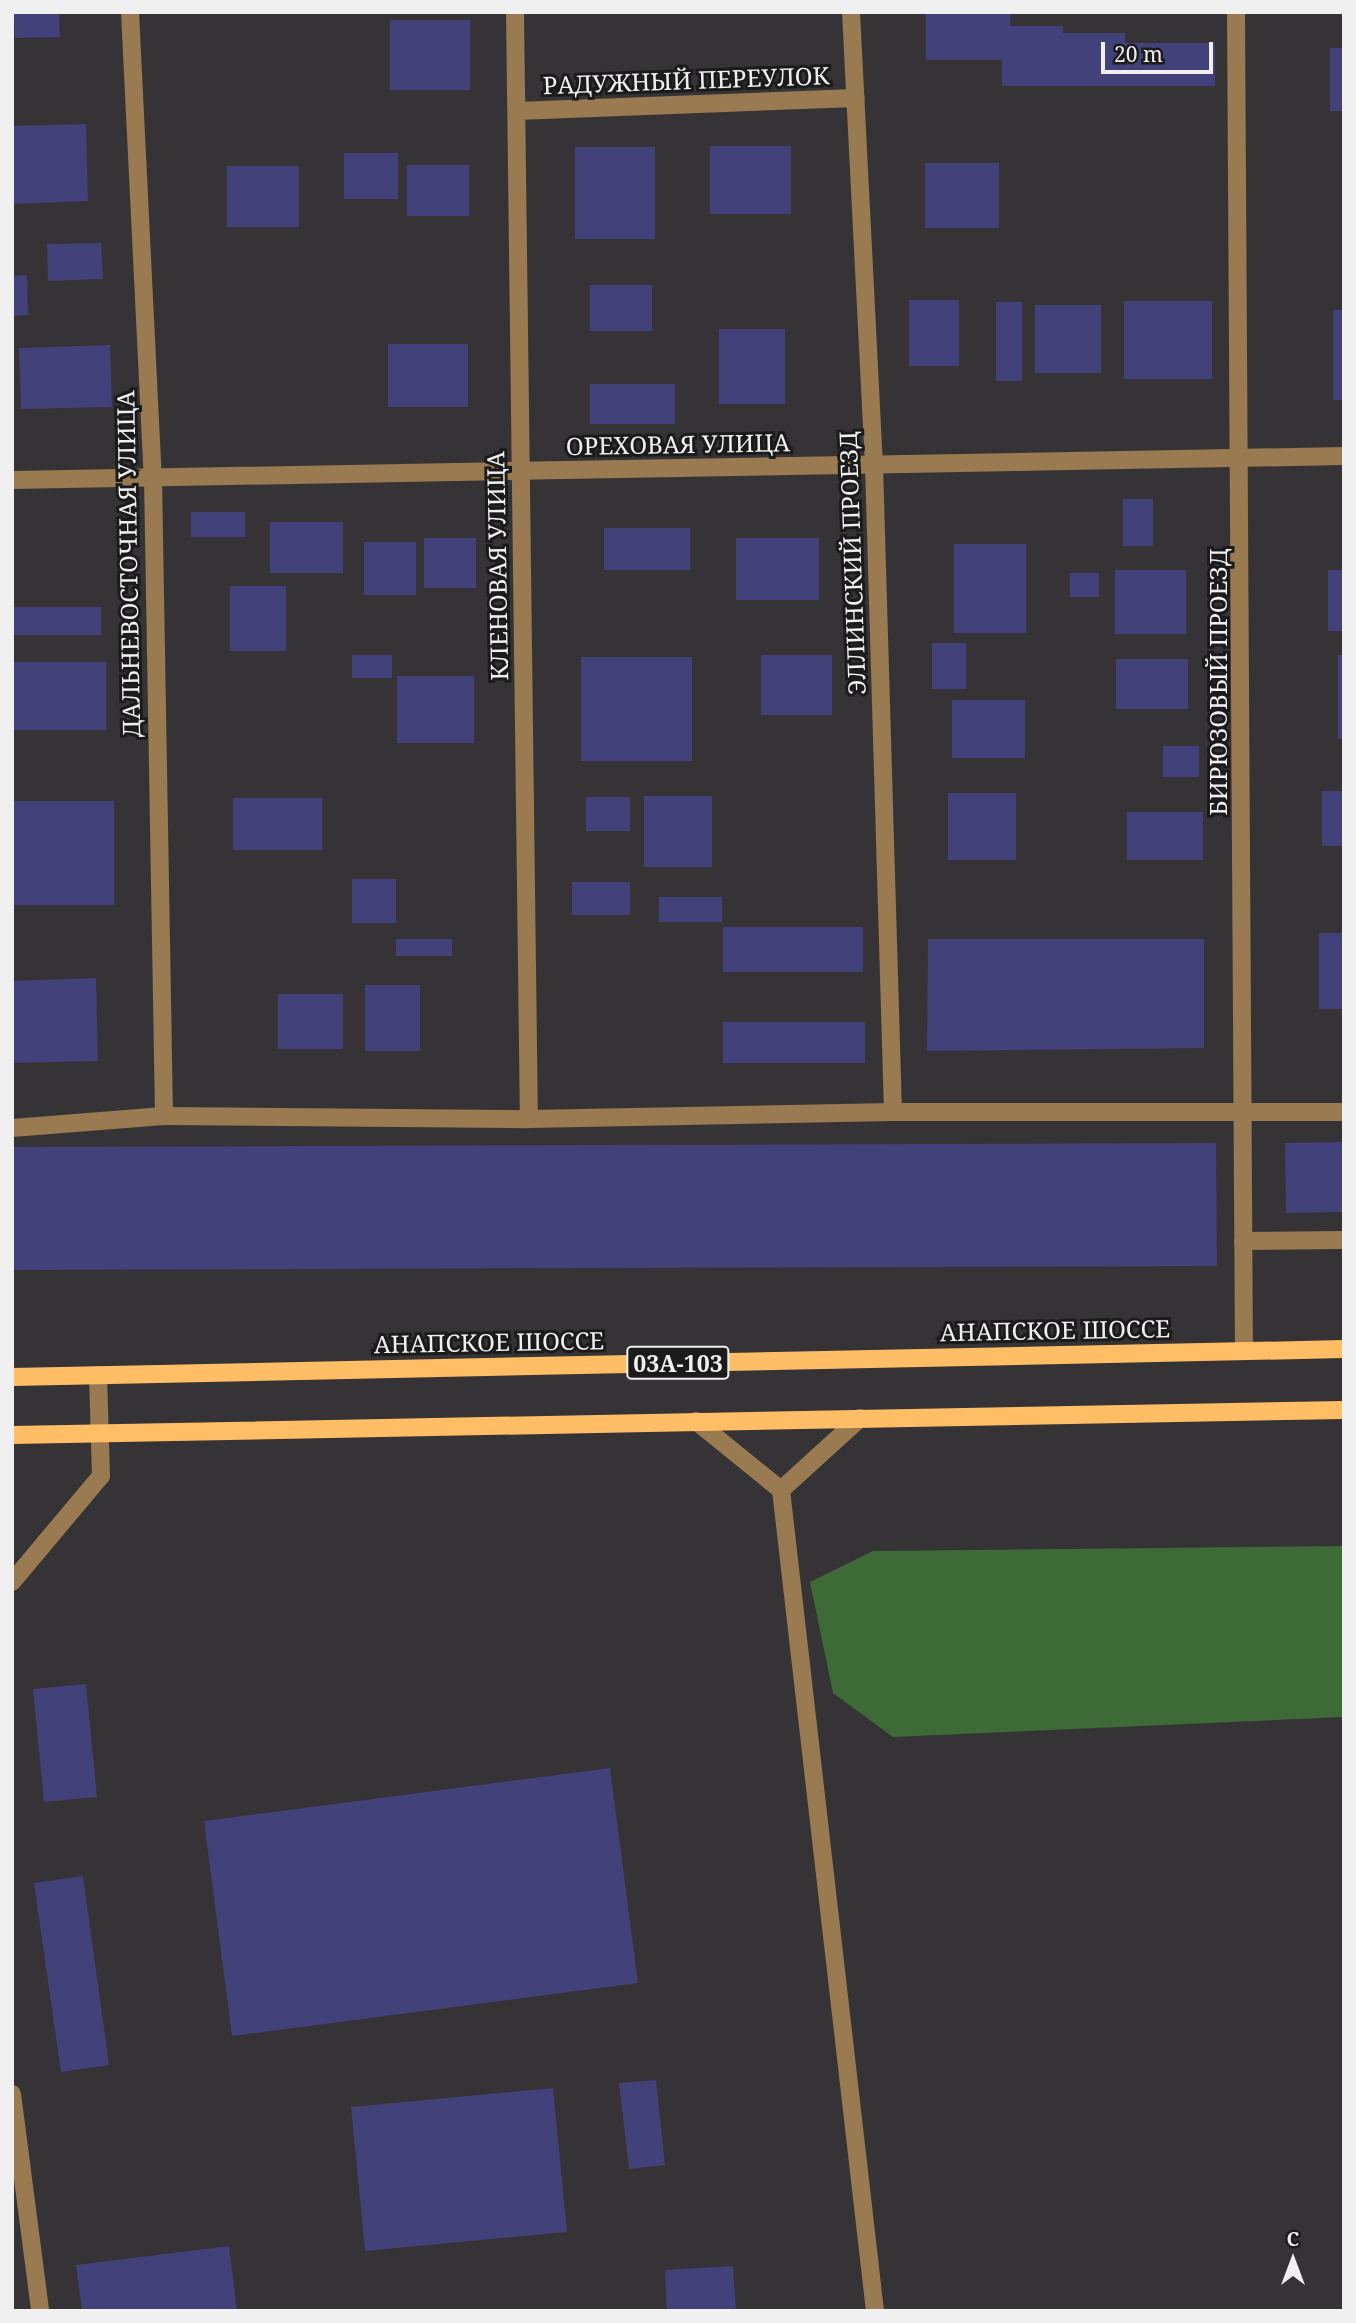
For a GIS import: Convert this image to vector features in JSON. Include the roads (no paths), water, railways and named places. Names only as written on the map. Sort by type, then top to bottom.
[{"type":"main road","name":"АНАПСКОЕ ШОССЕ","points":[[12,1377],[1344,1349]]},
{"type":"main road","points":[[12,1435],[1344,1410]]},
{"type":"street","name":"ДАЛЬНЕВОСТОЧНАЯ УЛИЦА","points":[[130,12],[153,478],[164,1116]]},
{"type":"street","name":"КЛЕНОВАЯ УЛИЦА","points":[[515,12],[529,1119]]},
{"type":"street","name":"ЭЛЛИНСКИЙ ПРОЕЗД","points":[[850,12],[874,465],[893,1112]]},
{"type":"street","name":"БИРЮЗОВЫЙ ПРОЕЗД","points":[[1236,12],[1242,458],[1244,1351]]},
{"type":"street","name":"РАДУЖНЫЙ ПЕРЕУЛОК","points":[[517,111],[856,98]]},
{"type":"street","name":"ОРЕХОВАЯ УЛИЦА","points":[[12,480],[1344,456]]},
{"type":"street","points":[[12,1128],[164,1116],[529,1119],[893,1112],[1344,1112]]},
{"type":"street","points":[[1243,1241],[1344,1240]]},
{"type":"street","points":[[12,1582],[102,1476],[98,1375]]},
{"type":"street","points":[[781,1490],[860,1418]]},
{"type":"street","points":[[696,1421],[781,1490],[874,2311]]},
{"type":"street","points":[[12,2094],[40,2311]]}]
